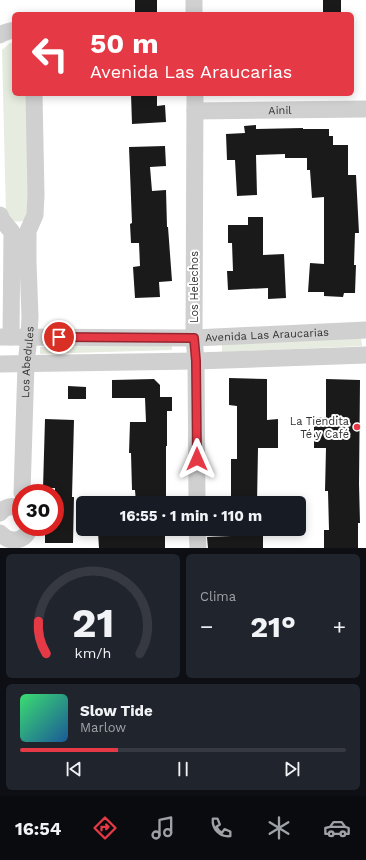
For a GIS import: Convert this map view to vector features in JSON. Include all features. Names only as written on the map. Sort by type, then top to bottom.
[{"type":"street","points":[[194,0],[194,12]]},
{"type":"street","points":[[0,36],[3,33],[12,30]]},
{"type":"street","name":"Los Abedules","points":[[6,337],[20,231],[35,215],[34,96]]},
{"type":"street","name":"Los Helechos","points":[[195,96],[194,338],[196,361],[197,496]]},
{"type":"street","name":"Ainil","points":[[195,111],[366,109]]},
{"type":"street","points":[[0,215],[2,220],[20,231]]},
{"type":"street","name":"Los Abedules","points":[[20,231],[28,262],[30,316],[26,364],[22,484]]},
{"type":"street","name":"Avenida Las Araucarias","points":[[6,337],[194,338],[366,330]]},
{"type":"street","name":"Avenida Las Araucarias","points":[[0,364],[196,361],[366,355]]},
{"type":"street","points":[[0,513],[8,507],[12,506]]},
{"type":"street","points":[[0,533],[7,539],[16,540],[25,536]]},
{"type":"street","points":[[197,536],[198,548]]},
{"type":"shaded area","points":[[12,43],[12,96],[29,96],[31,215],[19,222],[10,220],[6,214],[2,50]]},
{"type":"shaded area","points":[[361,337],[362,346],[222,352],[222,343]]},
{"type":"shaded area","points":[[172,344],[172,350],[40,354],[40,347]]},
{"type":"building","points":[[135,0],[157,0],[157,12],[135,12]]},
{"type":"building","points":[[323,0],[341,0],[341,12],[323,12]]},
{"type":"building","points":[[131,96],[157,96],[157,106],[165,105],[166,122],[132,124]]},
{"type":"building","points":[[256,125],[256,129],[329,129],[329,136],[333,136],[333,145],[348,145],[348,175],[356,175],[359,233],[355,233],[355,293],[344,293],[343,297],[324,296],[324,292],[308,292],[310,263],[324,264],[324,197],[312,198],[310,170],[307,170],[307,158],[285,158],[285,154],[256,155],[257,195],[237,196],[235,160],[227,160],[226,134],[245,133],[244,126]]},
{"type":"building","points":[[165,146],[166,166],[150,167],[152,191],[166,190],[167,227],[172,281],[159,282],[160,297],[135,298],[133,267],[140,266],[139,243],[131,243],[130,224],[132,223],[129,147]]},
{"type":"building","points":[[248,217],[263,217],[263,255],[284,254],[286,298],[268,299],[268,288],[228,290],[227,271],[233,271],[232,243],[228,243],[228,225],[248,225]]},
{"type":"building","points":[[229,378],[267,379],[267,420],[278,419],[278,448],[258,448],[257,496],[231,496],[231,459],[237,459],[237,406],[229,405]]},
{"type":"building","points":[[154,379],[160,385],[160,397],[172,397],[172,411],[167,411],[166,496],[135,496],[135,490],[132,490],[131,453],[129,453],[130,422],[146,422],[145,398],[112,398],[112,380]]},
{"type":"building","points":[[326,379],[360,380],[360,523],[358,523],[358,548],[324,548],[324,530],[329,530],[328,491],[325,491],[326,448],[314,448],[314,418],[326,417]]},
{"type":"building","points":[[68,386],[86,387],[86,399],[68,399]]},
{"type":"building","points":[[45,419],[74,420],[72,497],[74,497],[73,543],[45,543],[45,536],[64,536],[64,484],[43,484]]},
{"type":"building","points":[[98,536],[165,536],[165,548],[99,548]]},
{"type":"building","points":[[263,536],[263,548],[208,548],[207,537]]},
{"type":"place","name":"La Tiendita Té y Café","points":[[357,427]]},
{"type":"route","points":[[59,337],[194,338],[196,361],[197,459]]}]
